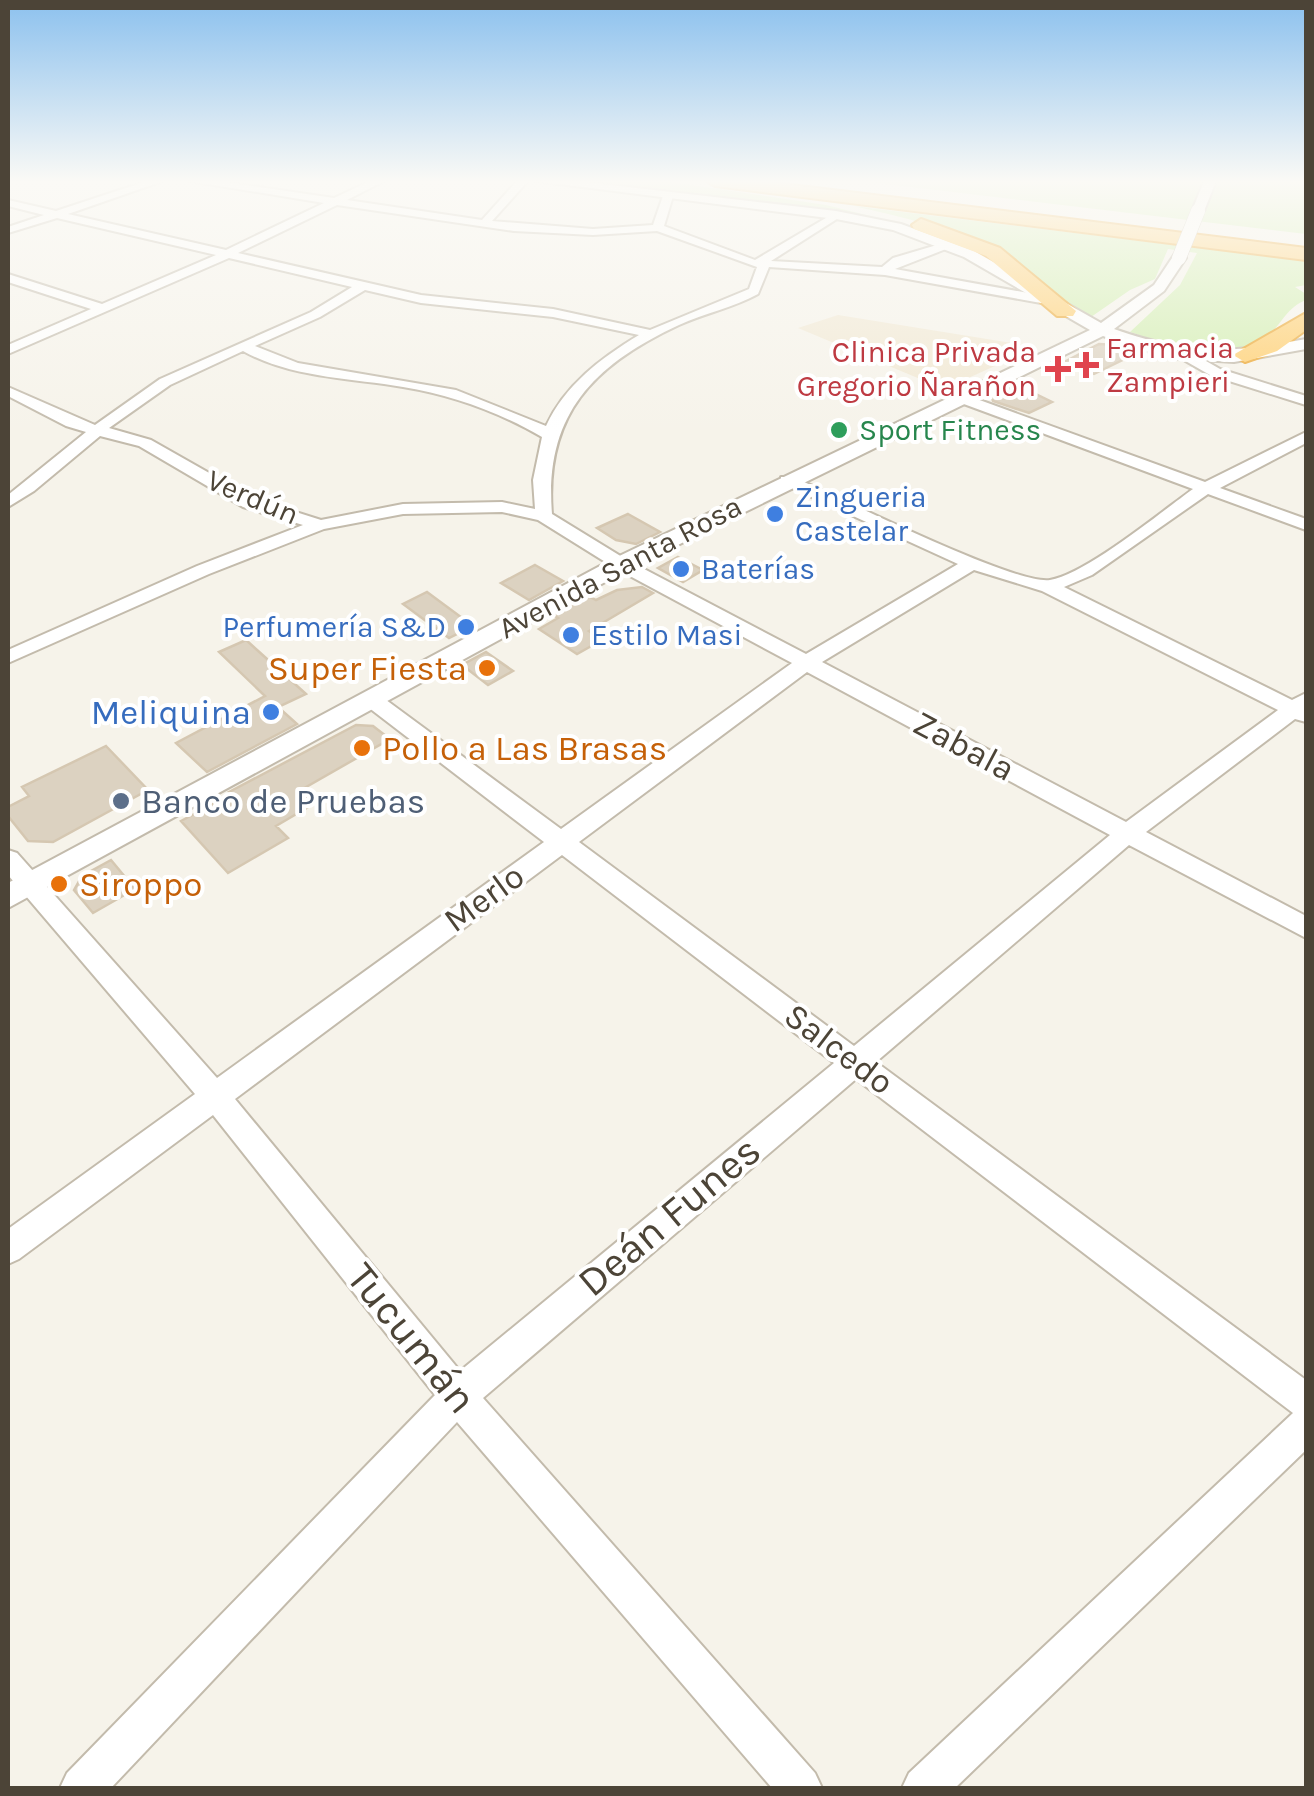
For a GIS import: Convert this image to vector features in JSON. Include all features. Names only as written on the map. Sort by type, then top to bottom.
[{"type":"highway","points":[[1011,265],[1065,311]]},
{"type":"highway","points":[[1245,356],[1269,346],[1306,320]]},
{"type":"street","points":[[8,350],[202,265]]},
{"type":"street","points":[[270,265],[421,299],[553,312],[651,334]]},
{"type":"street","points":[[544,516],[540,491],[549,434],[590,373],[651,334],[745,296],[760,283],[764,265]]},
{"type":"street","points":[[778,265],[885,271],[1041,298]]},
{"type":"street","points":[[885,271],[892,265]]},
{"type":"street","points":[[982,265],[1102,330],[1188,356],[1216,372],[1306,401]]},
{"type":"street","name":"Avenida Santa Rosa","points":[[14,880],[787,480],[1102,330],[1151,296],[1174,265]]},
{"type":"street","points":[[8,278],[102,308]]},
{"type":"street","points":[[8,502],[94,430],[162,384],[210,359],[298,326],[363,285]]},
{"type":"street","points":[[1188,356],[1245,356],[1306,344]]},
{"type":"street","points":[[245,346],[262,357],[297,367],[392,380],[462,397],[510,412],[549,434]]},
{"type":"street","name":"Verdún","points":[[8,391],[71,424],[145,443],[231,495],[320,525],[363,515],[469,505],[502,507],[544,516],[621,564]]},
{"type":"street","points":[[958,397],[1306,525]]},
{"type":"street","points":[[1049,587],[1086,571],[1206,488],[1306,437]]},
{"type":"street","points":[[787,480],[972,564],[1049,587],[1302,709]]},
{"type":"street","points":[[8,657],[204,570],[320,525]]},
{"type":"street","name":"Zabala","points":[[621,564],[1306,928]]},
{"type":"street","name":"Merlo","points":[[8,1248],[807,662],[972,564]]},
{"type":"street","name":"Salcedo","points":[[371,698],[1306,1401]]},
{"type":"street","name":"Deán Funes","points":[[82,1788],[458,1396],[1128,833],[1302,709]]},
{"type":"street","name":"Tucumán","points":[[14,880],[215,1096],[458,1396],[800,1788]]},
{"type":"street","points":[[924,1788],[1306,1426]]},
{"type":"shaded area","points":[[838,315],[1037,347],[944,389],[798,328]]},
{"type":"green space","points":[[989,265],[1002,265],[1027,283]]},
{"type":"green space","points":[[1017,265],[1161,265],[1155,279],[1130,290],[1091,317]]},
{"type":"green space","points":[[1191,265],[1306,265],[1306,285],[1295,287],[1306,294],[1306,300],[1294,307],[1267,337],[1236,352],[1181,348],[1130,332],[1180,285]]},
{"type":"building","points":[[1099,344],[1139,352],[1094,374],[1064,362]]},
{"type":"building","points":[[1014,384],[1052,402],[1029,413],[993,401],[991,395]]},
{"type":"building","points":[[628,514],[660,532],[636,544],[616,540],[597,528]]},
{"type":"building","name":"Baterías","points":[[678,557],[703,570],[683,582],[658,568]]},
{"type":"building","points":[[535,565],[563,581],[529,600],[501,583]]},
{"type":"building","points":[[642,587],[653,593],[589,631],[602,640],[577,654],[539,629],[558,618],[553,615],[588,596],[596,600],[617,590]]},
{"type":"building","points":[[427,592],[473,626],[449,638],[403,604]]},
{"type":"building","points":[[246,640],[306,694],[278,707],[297,724],[207,772],[176,743],[265,696],[219,652]]},
{"type":"building","name":"Super Fiesta","points":[[486,652],[513,671],[488,685],[462,665]]},
{"type":"building","points":[[356,725],[373,726],[390,739],[301,790],[315,803],[276,826],[288,838],[228,873],[181,821],[229,792]]},
{"type":"building","points":[[106,746],[148,790],[53,842],[28,841],[8,816],[8,807],[29,796],[22,787]]},
{"type":"building","points":[[111,860],[135,889],[93,913],[74,890],[82,876]]},
{"type":"place","name":"Farmacia Zampieri","points":[[1086,365]]},
{"type":"place","name":"Clinica Privada Gregorio Ñarañon","points":[[1058,369]]},
{"type":"place","name":"Sport Fitness","points":[[839,430]]},
{"type":"place","name":"Zingueria Castelar","points":[[775,514]]},
{"type":"place","name":"Baterías","points":[[681,569]]},
{"type":"place","name":"Perfumería S&D","points":[[466,627]]},
{"type":"place","name":"Estilo Masi","points":[[571,635]]},
{"type":"place","name":"Super Fiesta","points":[[487,668]]},
{"type":"place","name":"Meliquina","points":[[271,712]]},
{"type":"place","name":"Pollo a Las Brasas","points":[[362,748]]},
{"type":"place","name":"Banco de Pruebas","points":[[121,801]]},
{"type":"place","name":"Siroppo","points":[[59,884]]}]
